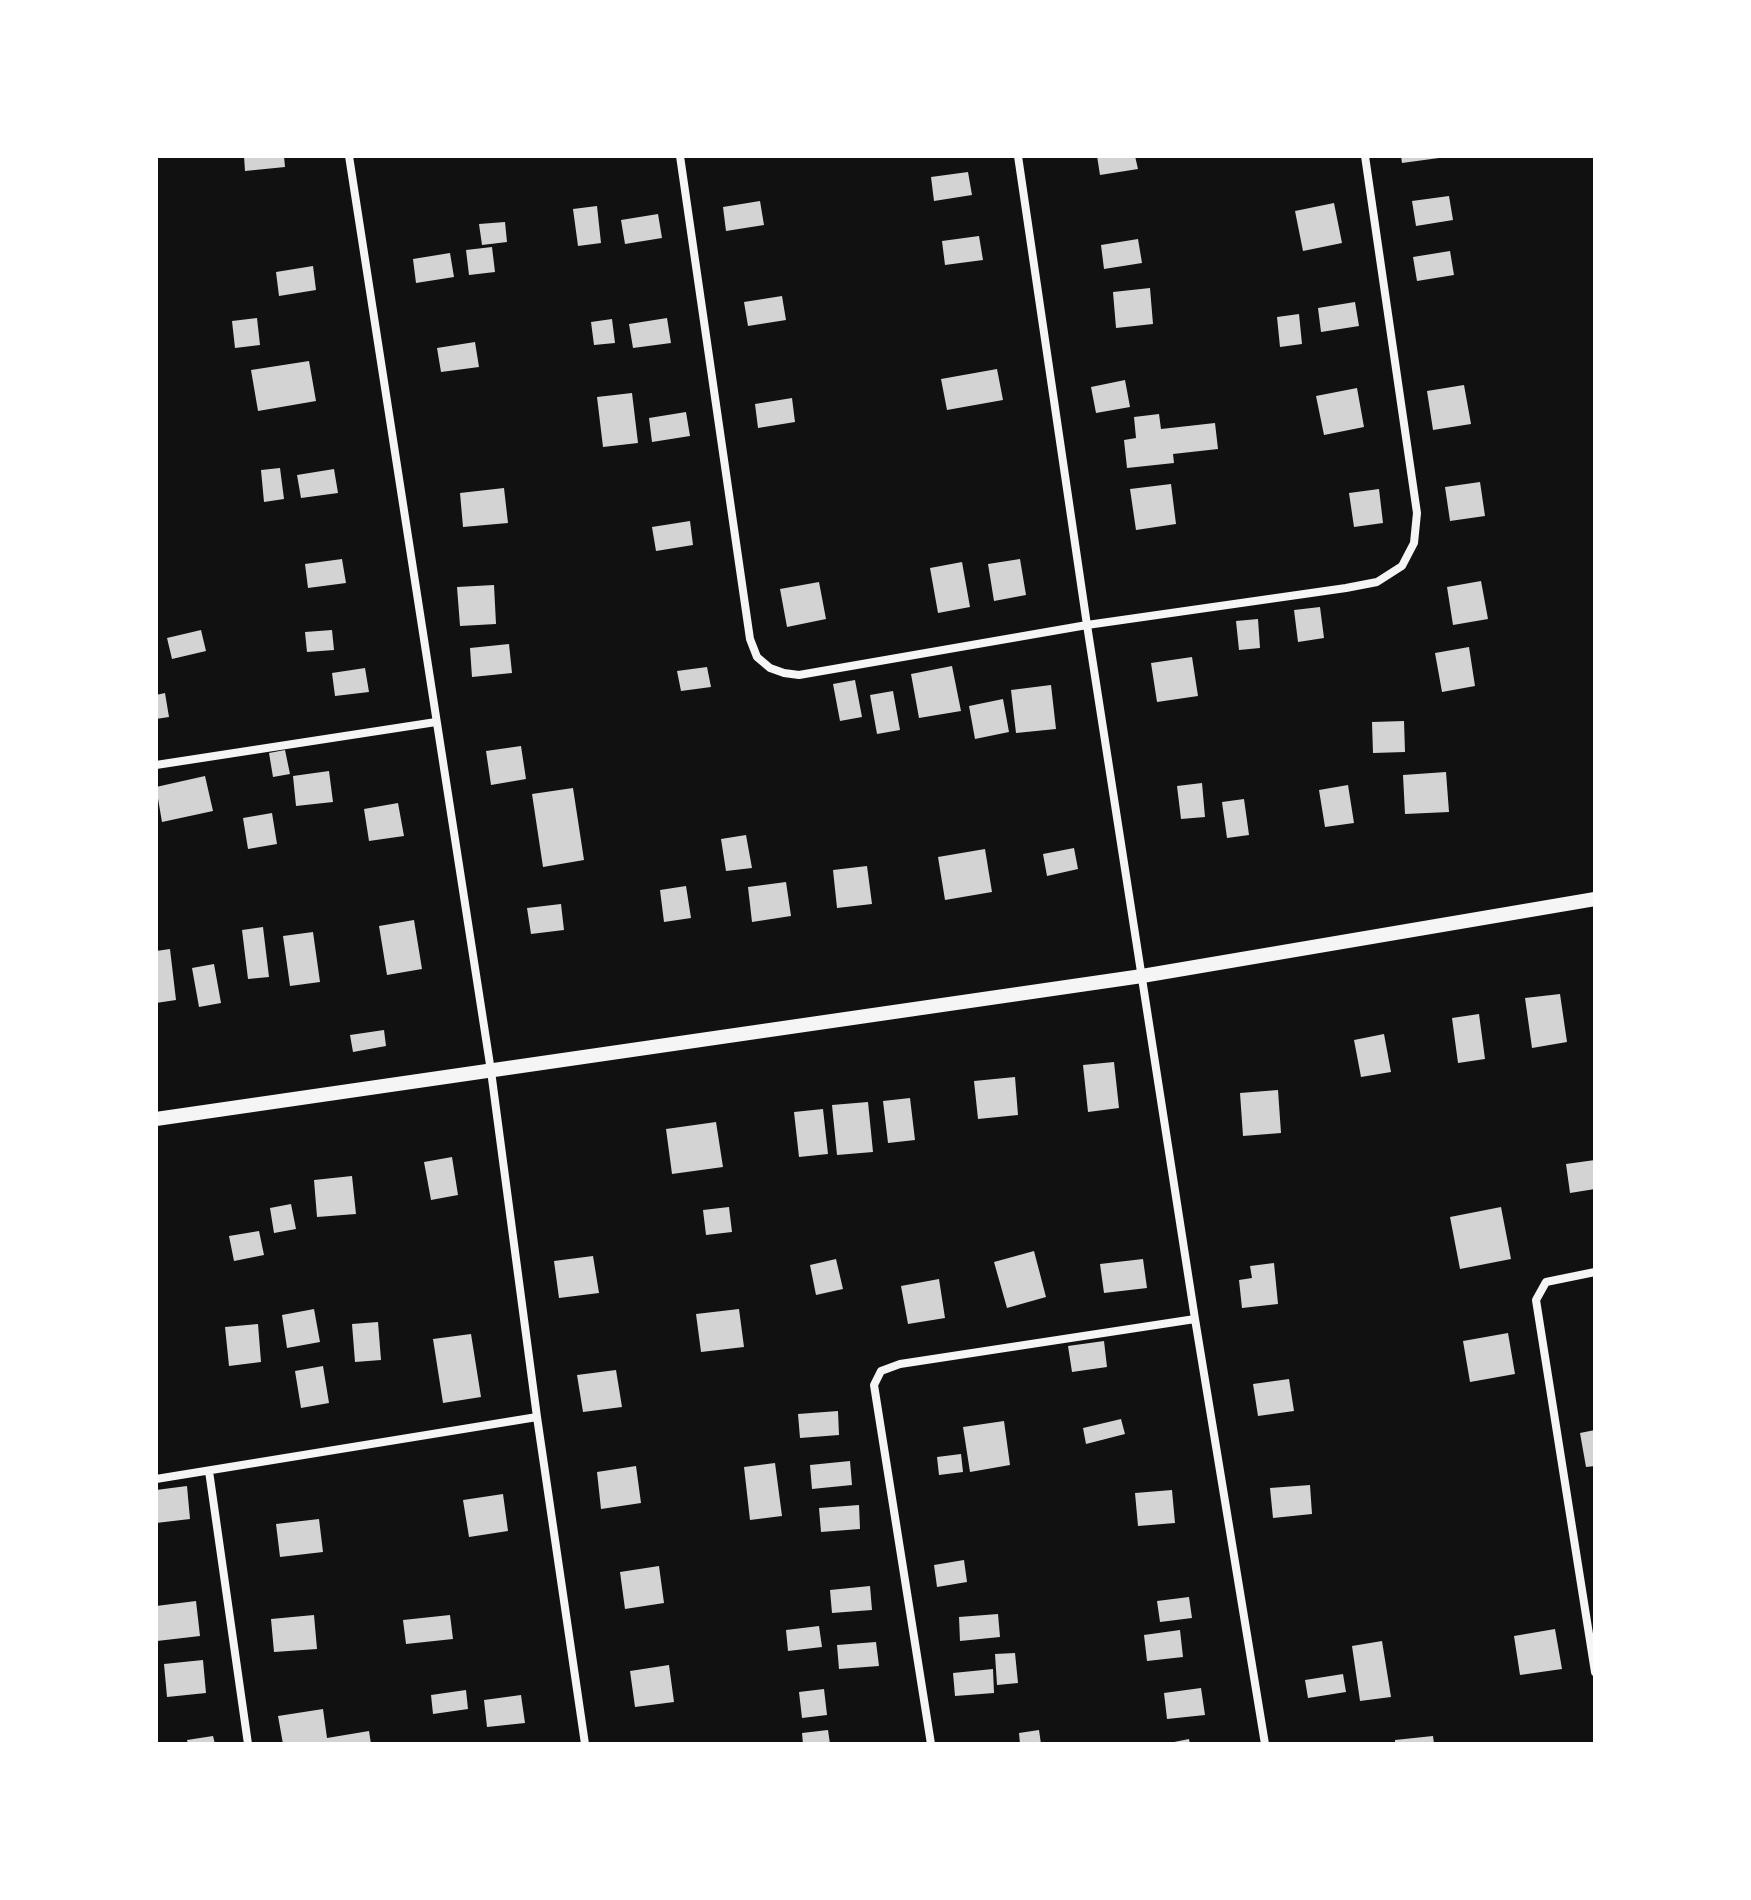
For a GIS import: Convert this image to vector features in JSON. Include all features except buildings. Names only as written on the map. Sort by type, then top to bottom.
[{"type":"street","points":[[349,156],[491,1071],[585,1744]]},
{"type":"street","points":[[680,156],[750,639],[757,657],[770,668],[799,675],[1087,625],[1346,588],[1377,582],[1402,566],[1414,543],[1417,513],[1365,156]]},
{"type":"street","points":[[1018,156],[1087,625],[1265,1744]]},
{"type":"street","points":[[156,765],[436,722]]},
{"type":"street","points":[[156,1119],[1142,976],[1595,899]]},
{"type":"street","points":[[1595,1272],[1546,1282],[1536,1300],[1595,1672]]},
{"type":"street","points":[[931,1744],[874,1385],[881,1371],[900,1364],[1195,1319]]},
{"type":"street","points":[[156,1479],[537,1417]]},
{"type":"street","points":[[209,1471],[248,1744]]}]
